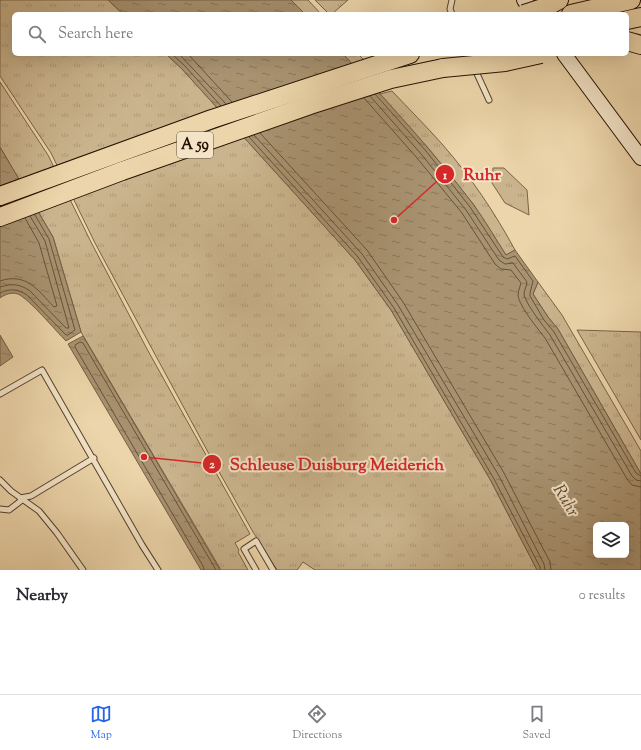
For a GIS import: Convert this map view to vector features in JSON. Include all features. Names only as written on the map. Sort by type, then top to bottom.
[{"type":"highway","points":[[600,7],[617,0]]},
{"type":"highway","points":[[579,12],[631,0]]},
{"type":"highway","points":[[530,12],[546,7]]},
{"type":"highway","points":[[629,20],[641,17]]},
{"type":"highway","points":[[629,34],[641,31]]},
{"type":"highway","points":[[629,42],[641,45]]},
{"type":"highway","name":"A 59","points":[[0,196],[205,121],[404,56]]},
{"type":"highway","name":"A 59","points":[[0,217],[122,171],[310,105],[391,79],[443,68],[482,56]]},
{"type":"highway","points":[[443,68],[505,62],[532,56]]},
{"type":"main road","points":[[524,0],[546,7]]},
{"type":"main road","points":[[565,56],[641,158]]},
{"type":"lane","points":[[451,12],[450,9],[452,0]]},
{"type":"lane","points":[[469,56],[489,100]]},
{"type":"lane","points":[[0,394],[42,370],[94,458],[142,545],[158,570]]},
{"type":"lane","points":[[0,509],[9,510],[21,499],[31,496],[94,458]]},
{"type":"lane","points":[[0,480],[11,491],[38,511],[57,533],[83,570]]},
{"type":"lane","points":[[256,570],[244,549],[256,541],[273,570]]},
{"type":"green space","points":[[0,0],[108,0],[121,12],[12,12],[12,56],[168,56],[182,69],[355,260],[391,310],[491,481],[537,570],[315,570],[303,562],[297,570],[277,570],[253,532],[151,347],[95,243],[51,153],[0,76]]},
{"type":"green space","points":[[291,0],[308,0],[319,12],[303,12]]},
{"type":"green space","points":[[315,0],[348,0],[334,12],[327,12]]},
{"type":"green space","points":[[345,56],[360,56],[364,60],[352,64]]},
{"type":"green space","points":[[0,82],[48,155],[92,244],[147,349],[250,534],[235,543],[239,550],[238,552],[248,570],[221,570],[81,332],[53,237],[0,147]]},
{"type":"green space","points":[[392,91],[436,137],[463,169],[491,209],[515,250],[506,255],[474,205],[429,149],[380,94]]},
{"type":"green space","points":[[493,168],[504,168],[527,190],[529,215],[505,203],[492,183]]},
{"type":"green space","points":[[538,282],[562,315],[641,451],[641,474],[558,329],[533,294]]},
{"type":"green space","points":[[577,330],[641,332],[641,440]]},
{"type":"water","points":[[108,0],[291,0],[303,12],[121,12]]},
{"type":"water","points":[[168,56],[345,56],[377,90],[458,184],[482,216],[506,255],[515,250],[538,282],[533,294],[558,329],[641,474],[641,570],[537,570],[491,481],[391,310],[355,260],[182,69]]},
{"type":"water","points":[[0,147],[53,237],[81,332],[66,341],[23,297],[13,293],[6,294],[0,298]]},
{"type":"water","points":[[0,335],[13,357],[0,366]]},
{"type":"water","points":[[83,336],[220,570],[201,570],[68,344]]},
{"type":"place","name":"Ruhr","points":[[394,220]]},
{"type":"place","name":"Schleuse Duisburg Meiderich","points":[[144,457]]}]
